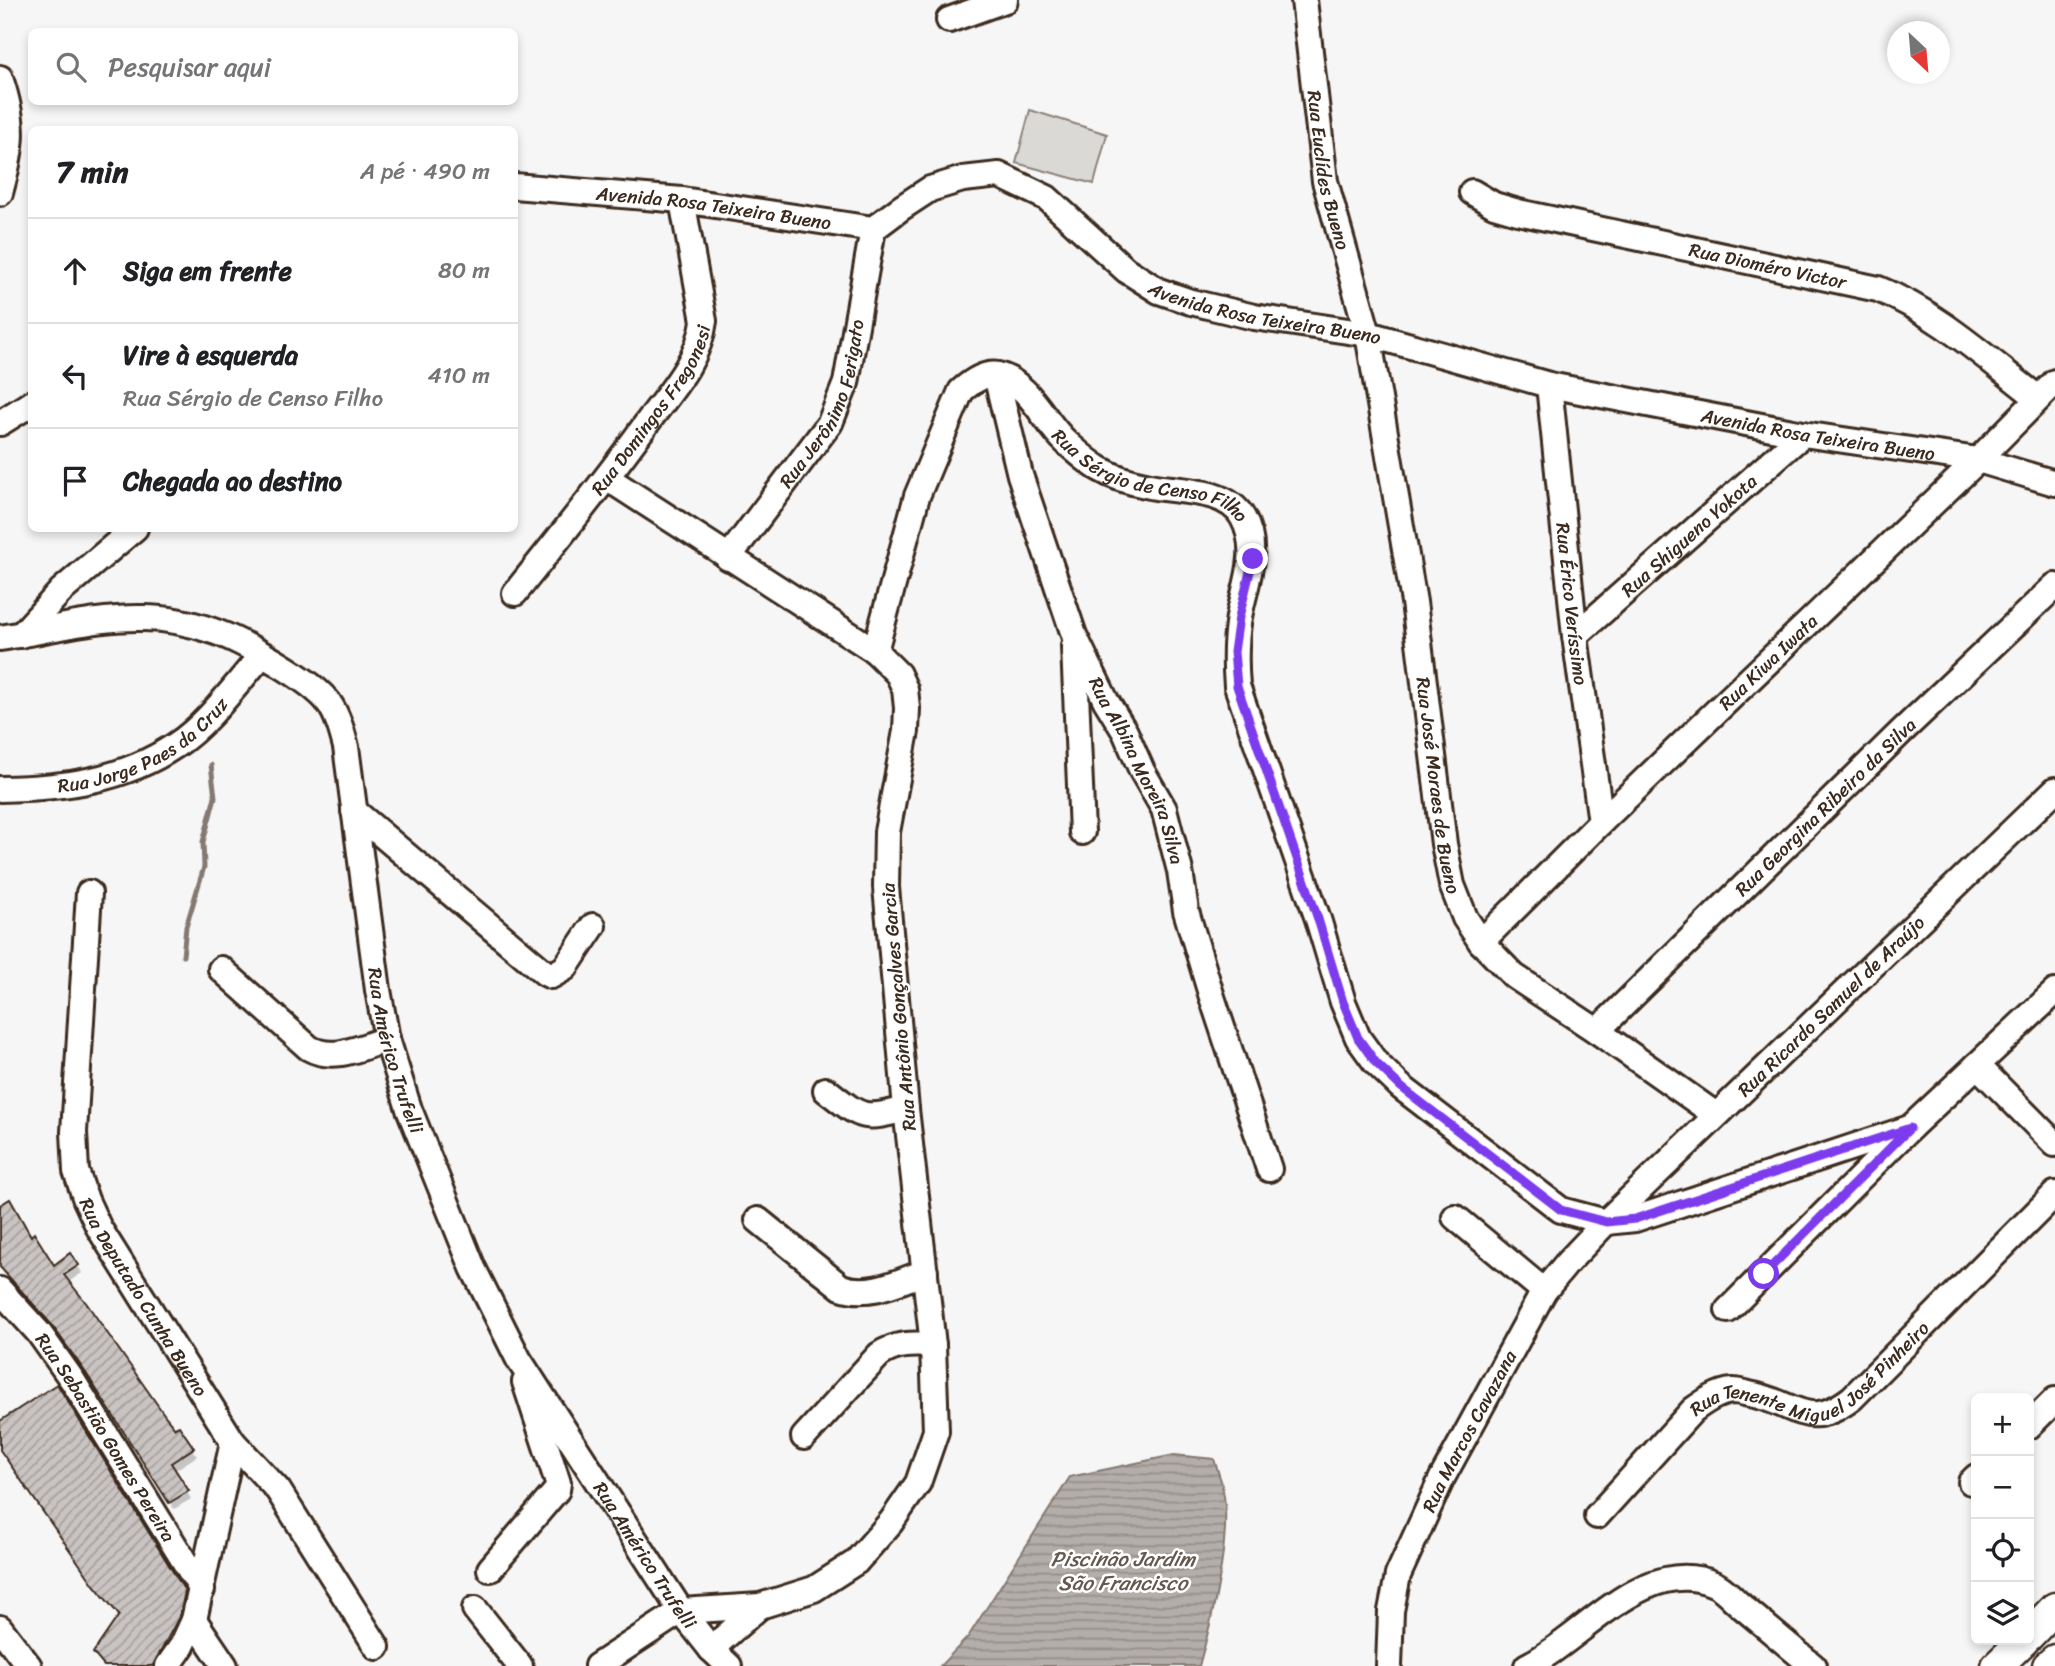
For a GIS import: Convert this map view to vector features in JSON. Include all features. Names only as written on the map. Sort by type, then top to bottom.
[{"type":"main road","points":[[2034,1630],[2055,1608]]},
{"type":"main road","points":[[1997,1666],[2019,1645]]},
{"type":"main road","points":[[2048,1666],[2055,1660]]},
{"type":"street","points":[[949,20],[1005,0]]},
{"type":"street","name":"Rua Euclídes Bueno","points":[[1304,0],[1325,181],[1368,334]]},
{"type":"street","points":[[0,78],[13,133],[0,193]]},
{"type":"street","name":"Avenida Rosa Teixeira Bueno","points":[[520,191],[682,200],[873,229],[930,189],[963,179],[999,175],[1046,198],[1126,270],[1159,291],[1191,302],[1254,317],[1368,334],[1549,385],[1803,434],[1979,460],[2055,484]]},
{"type":"street","name":"Rua Dioméro Victor","points":[[1472,192],[1494,205],[1518,212],[1878,289],[1907,301],[2047,390]]},
{"type":"street","name":"Rua Domingos Fregonesi","points":[[515,593],[607,478],[677,383],[702,339],[704,321],[682,200]]},
{"type":"street","name":"Rua Jerônimo Ferigato","points":[[728,558],[830,423],[846,383],[873,229]]},
{"type":"street","name":"Rua José Moraes de Bueno","points":[[1368,334],[1414,602],[1444,844],[1452,885],[1465,918],[1481,942],[1514,976],[1716,1115]]},
{"type":"street","points":[[875,651],[917,496],[961,391],[973,380],[996,374]]},
{"type":"street","name":"Rua Albina Moreira Silva","points":[[996,374],[1020,475],[1074,635],[1106,701],[1125,732],[1142,771],[1164,808],[1180,871],[1186,911],[1269,1169]]},
{"type":"street","name":"Rua Sérgio de Censo Filho","points":[[996,374],[1028,395],[1065,442],[1099,468],[1124,479],[1151,486],[1212,496],[1231,505],[1243,517],[1250,537],[1253,559],[1239,617],[1234,652],[1237,686],[1318,919],[1343,1002],[1358,1038],[1376,1063],[1401,1087],[1561,1210],[1606,1222],[1635,1219],[1910,1128]]},
{"type":"street","name":"Rua Érico Veríssimo","points":[[1549,385],[1576,636],[1601,822]]},
{"type":"street","name":"Rua Kiwa Iwata","points":[[1481,942],[1601,822],[1979,460],[2047,390]]},
{"type":"street","points":[[0,423],[28,406]]},
{"type":"street","name":"Rua Shigueno Yokota","points":[[1576,636],[1803,434]]},
{"type":"street","name":"Rua Antônio Gonçalves Garcia","points":[[607,478],[875,651],[898,674],[905,689],[907,708],[906,731],[887,832],[886,887],[906,1109],[933,1345],[936,1431],[918,1483],[891,1522],[856,1562],[814,1589],[760,1606],[681,1611]]},
{"type":"street","points":[[11,637],[130,532]]},
{"type":"street","name":"Rua Georgina Ribeiro da Silva","points":[[1597,1031],[1901,732],[2055,586]]},
{"type":"street","name":"Rua Américo Trufelli","points":[[11,637],[109,620],[143,618],[167,621],[217,632],[304,680],[329,703],[340,723],[346,747],[387,1039],[410,1109],[468,1255],[519,1360],[681,1611],[720,1658]]},
{"type":"street","points":[[1074,635],[1082,832]]},
{"type":"street","name":"Rua Jorge Paes da Cruz","points":[[0,789],[42,788],[77,783],[101,779],[135,768],[177,745],[210,714],[261,655]]},
{"type":"street","name":"Rua Ricardo Samuel de Araújo","points":[[1606,1222],[2055,790]]},
{"type":"street","points":[[354,811],[551,976],[565,968],[593,926]]},
{"type":"street","name":"Rua Deputado Cunha Bueno","points":[[89,893],[74,1132],[76,1171],[86,1200],[99,1228],[233,1442],[278,1490],[377,1647]]},
{"type":"street","points":[[221,970],[309,1048],[321,1055],[334,1055],[387,1039]]},
{"type":"street","points":[[1728,1310],[1910,1128],[2055,992]]},
{"type":"street","points":[[1977,1065],[2055,1144]]},
{"type":"street","points":[[826,1090],[856,1114],[867,1117],[878,1117],[906,1109]]},
{"type":"street","points":[[1669,1161],[1671,1177],[1676,1187],[1690,1201]]},
{"type":"street","name":"Rua Tenente Miguel José Pinheiro","points":[[1597,1516],[1693,1410],[1712,1397],[1732,1391],[1762,1396],[1807,1415],[1820,1416],[1836,1410],[1852,1398],[2055,1194]]},
{"type":"street","points":[[1455,1217],[1544,1292]]},
{"type":"street","points":[[758,1220],[841,1287],[853,1291],[865,1291],[925,1272]]},
{"type":"street","name":"Rua Marcos Cavazana","points":[[1389,1666],[1391,1611],[1398,1575],[1442,1478],[1544,1292],[1606,1222]]},
{"type":"street","name":"Rua Sebastião Gomes Pereira","points":[[0,1290],[39,1334],[73,1381],[202,1590]]},
{"type":"street","points":[[804,1437],[879,1355],[900,1344],[933,1345]]},
{"type":"street","points":[[490,1569],[552,1497],[558,1483],[519,1360]]},
{"type":"street","points":[[2034,1421],[2055,1400]]},
{"type":"street","points":[[168,1666],[182,1646],[194,1620],[233,1442]]},
{"type":"street","points":[[1527,1666],[1546,1657],[1634,1590],[1663,1580],[1688,1578],[1715,1584],[1813,1666]]},
{"type":"street","name":"Rua Antônio Gonçalves Garcia","points":[[720,1658],[760,1606]]},
{"type":"street","points":[[475,1609],[520,1666]]},
{"type":"street","points":[[597,1666],[681,1611]]},
{"type":"street","points":[[194,1620],[225,1666]]},
{"type":"street","points":[[0,1628],[29,1666]]},
{"type":"shaded area","points":[[1030,110],[1107,134],[1094,184],[1016,163]]},
{"type":"water","name":"Piscinão Jardim São Francisco","points":[[1174,1455],[1214,1459],[1223,1490],[1223,1554],[1210,1626],[1199,1666],[940,1666],[968,1637],[1070,1477]]},
{"type":"building","points":[[10,1199],[31,1236],[34,1233],[54,1265],[70,1253],[79,1265],[64,1275],[166,1417],[175,1428],[179,1426],[194,1448],[171,1463],[189,1491],[169,1503],[86,1373],[51,1324],[0,1267],[0,1205]]},
{"type":"building","points":[[57,1384],[185,1591],[180,1615],[153,1666],[104,1666],[93,1653],[119,1615],[94,1585],[0,1450],[0,1421]]},
{"type":"waterway","points":[[183,956],[186,927],[204,867],[203,842],[215,797],[211,765]]},
{"type":"route","points":[[1253,559],[1239,617],[1234,652],[1237,686],[1318,919],[1343,1002],[1358,1038],[1376,1063],[1401,1087],[1561,1210],[1606,1222],[1635,1219],[1910,1128],[1764,1274]]}]
